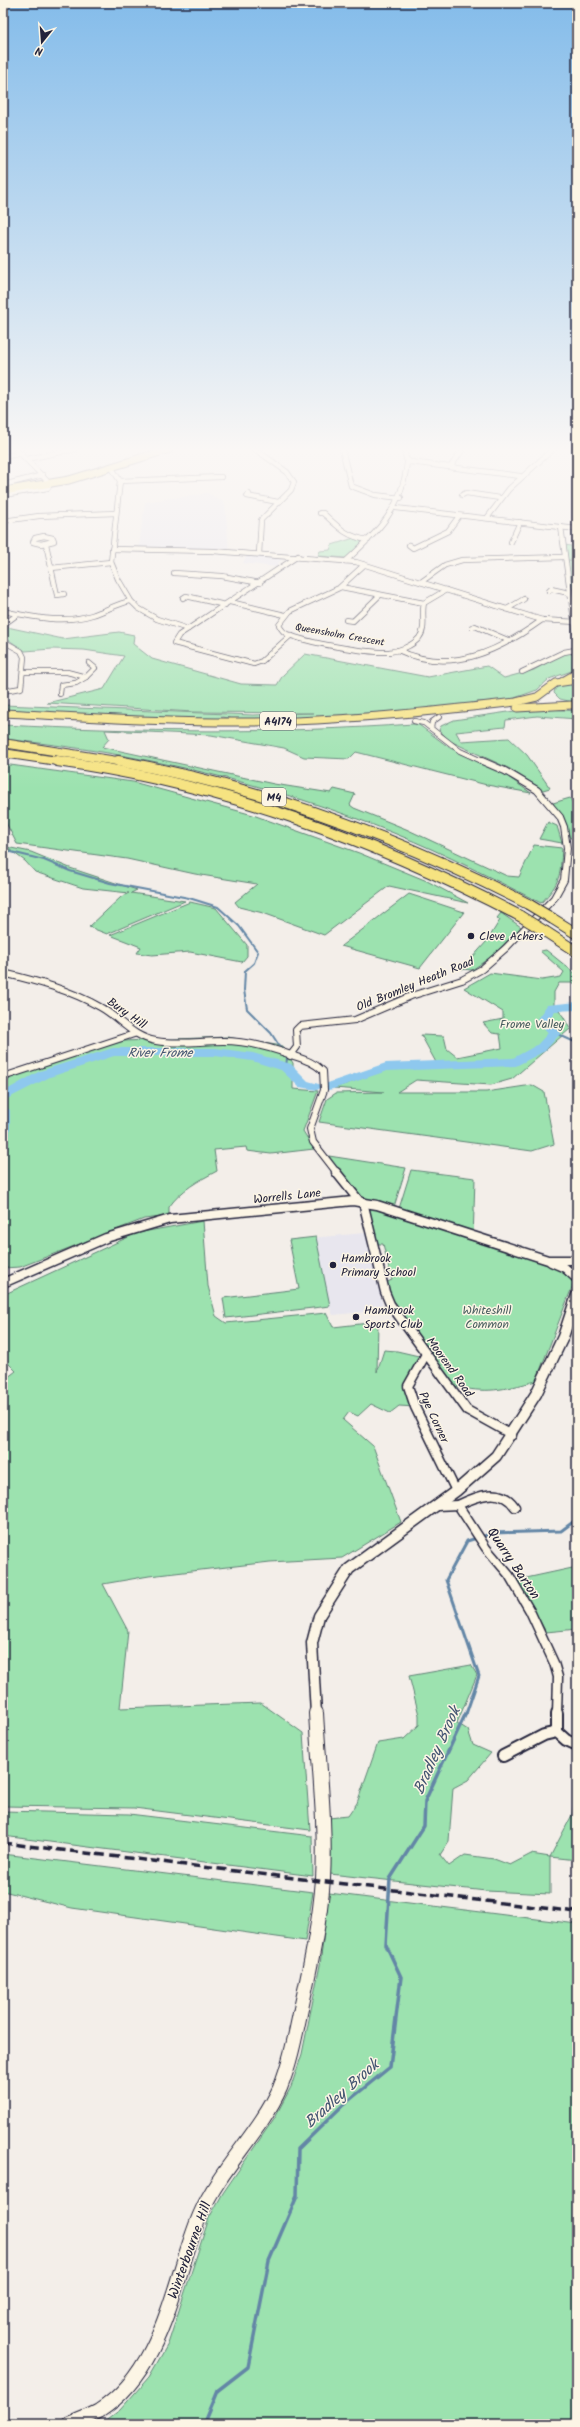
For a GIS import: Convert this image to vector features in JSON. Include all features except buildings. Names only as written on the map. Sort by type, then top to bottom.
[{"type":"highway","name":"M4","points":[[3,743],[147,765],[257,792],[329,815],[418,849],[479,877],[528,904],[577,934]]},
{"type":"highway","name":"M4","points":[[3,753],[142,775],[251,802],[346,834],[406,858],[465,886],[520,916],[577,952]]},
{"type":"main road","points":[[563,681],[577,673]]},
{"type":"main road","name":"A4174","points":[[3,714],[197,722],[331,720],[440,712],[516,702],[551,694],[563,681],[577,680]]},
{"type":"main road","name":"A4174","points":[[551,694],[575,706]]},
{"type":"main road","name":"A4174","points":[[3,718],[255,728],[328,727],[414,721],[539,706],[575,706]]},
{"type":"main road","name":"Winterbourne Hill","points":[[70,2424],[86,2419],[114,2401],[140,2370],[157,2340],[191,2239],[212,2188],[265,2113],[281,2085],[292,2052],[320,1906],[323,1864],[320,1782],[312,1670],[312,1643],[314,1630],[332,1593],[349,1569],[366,1554],[436,1506],[496,1456],[512,1435],[536,1394],[563,1337],[577,1295]]},
{"type":"street","points":[[50,562],[54,595],[64,594]]},
{"type":"street","points":[[51,568],[108,562]]},
{"type":"street","points":[[111,562],[130,601],[143,613],[188,629]]},
{"type":"street","points":[[289,562],[260,583],[188,629],[176,638],[174,643],[249,664],[262,661],[291,635]]},
{"type":"street","points":[[354,562],[364,564],[542,620],[576,622]]},
{"type":"street","points":[[421,582],[445,565],[454,562]]},
{"type":"street","points":[[565,562],[569,593],[576,622],[577,642]]},
{"type":"street","name":"Queensholm Crescent","points":[[364,564],[341,587],[298,606],[285,615],[279,625],[281,630],[291,635],[373,651],[398,650],[414,643],[422,633],[425,619],[423,607],[424,603]]},
{"type":"street","points":[[174,573],[180,575],[230,577],[260,583]]},
{"type":"street","points":[[341,587],[424,603],[446,590]]},
{"type":"street","points":[[549,591],[551,589],[569,593]]},
{"type":"street","points":[[353,621],[380,595]]},
{"type":"street","points":[[187,596],[224,605]]},
{"type":"street","points":[[507,609],[524,599]]},
{"type":"street","points":[[3,611],[39,618],[68,620],[94,615],[118,603],[130,601]]},
{"type":"street","points":[[230,602],[285,615]]},
{"type":"street","points":[[3,625],[18,614]]},
{"type":"street","points":[[346,620],[362,623]]},
{"type":"street","points":[[398,650],[417,657],[456,658],[492,650],[510,641],[542,620]]},
{"type":"street","points":[[481,625],[473,626],[510,641]]},
{"type":"street","points":[[3,641],[21,651],[24,657],[21,664],[23,672],[21,688],[3,691]]},
{"type":"street","points":[[522,672],[534,668],[564,652],[575,650],[577,647]]},
{"type":"street","points":[[60,694],[61,685],[76,683],[86,677],[95,668],[88,663]]},
{"type":"street","points":[[23,672],[68,672],[86,677]]},
{"type":"street","points":[[431,728],[432,722],[439,718]]},
{"type":"street","name":"Old Bromley Heath Road","points":[[297,1048],[296,1030],[300,1026],[355,1020],[411,996],[462,980],[482,969],[506,948],[554,898],[564,880],[567,848],[564,827],[560,817],[547,801],[525,781],[460,751],[439,737],[431,728],[414,721]]},
{"type":"street","name":"Bury Hill","points":[[3,973],[31,978],[100,1007],[119,1019],[134,1034],[169,1043],[224,1041],[245,1044],[290,1056]]},
{"type":"street","points":[[3,1077],[134,1034]]},
{"type":"street","points":[[290,1056],[297,1048],[306,1060]]},
{"type":"street","name":"Moorend Road","points":[[290,1056],[317,1064],[323,1071],[324,1090],[310,1129],[313,1142],[361,1202],[385,1292],[390,1304],[467,1410],[512,1435]]},
{"type":"street","name":"Worrells Lane","points":[[3,1283],[130,1229],[163,1221],[327,1203],[361,1202],[548,1260],[577,1260]]},
{"type":"street","points":[[548,1260],[565,1268],[577,1279]]},
{"type":"street","name":"Pye Corner","points":[[426,1354],[408,1386],[414,1407],[456,1490]]},
{"type":"street","points":[[436,1506],[458,1505],[469,1500],[499,1495],[507,1497],[515,1507]]},
{"type":"street","name":"Quarry Barton","points":[[458,1505],[486,1548],[508,1575],[530,1611],[554,1662],[558,1677],[558,1732]]},
{"type":"street","points":[[503,1756],[544,1736],[558,1732],[566,1740],[577,1745]]},
{"type":"shaded area","points":[[243,562],[279,562],[276,567]]},
{"type":"shaded area","name":"Hambrook Primary School","points":[[365,1233],[384,1310],[333,1315],[329,1306],[226,1318],[223,1298],[299,1289],[289,1240]]},
{"type":"green space","points":[[566,562],[577,562],[577,589],[572,589]]},
{"type":"green space","points":[[7,627],[63,639],[119,632],[134,635],[133,644],[152,659],[241,684],[277,685],[283,675],[305,654],[428,677],[487,666],[504,678],[534,670],[562,654],[577,651],[571,654],[577,654],[577,669],[549,679],[537,690],[509,700],[478,702],[447,708],[286,719],[235,719],[222,717],[214,720],[3,710],[3,705],[253,715],[314,713],[193,712],[47,703],[104,689],[124,656],[84,650],[52,649],[25,651],[3,636]]},
{"type":"green space","points":[[577,682],[577,703],[560,699],[554,693],[556,686]]},
{"type":"green space","points":[[535,708],[577,711],[577,719],[537,716],[506,720],[505,727],[456,732],[461,741],[509,738],[527,755],[550,788],[543,790],[510,769],[450,741],[439,730],[441,726],[454,720]]},
{"type":"green space","points":[[413,724],[419,725],[450,748],[494,767],[531,793],[487,785],[356,752],[349,759],[304,757],[284,748],[211,735],[105,730],[109,739],[102,747],[274,784],[331,793],[334,789],[355,794],[350,805],[354,808],[406,829],[507,876],[519,877],[534,845],[562,848],[560,872],[556,884],[541,903],[415,842],[301,799],[203,772],[153,761],[103,752],[3,739],[3,725],[106,729],[259,731]]},
{"type":"green space","points":[[3,764],[133,782],[253,815],[359,853],[427,881],[468,903],[389,886],[324,935],[263,913],[239,907],[235,902],[257,884],[195,874],[127,859],[17,844],[3,817]]},
{"type":"green space","points":[[570,798],[577,812],[577,837],[570,838],[566,825],[553,803]]},
{"type":"green space","points":[[548,822],[557,826],[562,843],[539,839]]},
{"type":"green space","points":[[6,847],[31,852],[70,868],[137,890],[131,893],[185,901],[107,934],[89,927],[121,897],[129,893],[83,888],[35,872],[25,861]]},
{"type":"green space","points":[[409,894],[464,912],[420,968],[341,946]]},
{"type":"green space","points":[[190,902],[216,908],[247,945],[247,956],[242,962],[190,952],[152,955],[137,953],[141,947],[110,935]]},
{"type":"green space","points":[[501,913],[521,927],[492,956],[472,970],[462,969],[487,941],[500,920],[497,918]]},
{"type":"green space","name":"Frome Valley","points":[[546,950],[577,975],[577,983],[559,983],[554,992],[554,1005],[563,1016],[570,1029],[512,1079],[491,1085],[416,1080],[397,1092],[486,1092],[532,1085],[544,1092],[554,1144],[532,1151],[319,1122],[327,1099],[336,1093],[384,1092],[334,1088],[392,1068],[438,1066],[421,1035],[444,1036],[447,1049],[457,1057],[502,1048],[500,1034],[492,1033],[483,1023],[503,1019],[503,1012],[464,988],[490,973],[542,980],[561,977],[564,972],[540,951]]},
{"type":"green space","points":[[227,1037],[282,1046],[293,1063],[293,1089],[318,1091],[303,1131],[314,1149],[271,1154],[247,1151],[246,1147],[214,1150],[217,1171],[184,1191],[169,1207],[169,1216],[144,1219],[20,1267],[3,1268],[3,1086],[12,1077],[65,1057],[124,1041]]},
{"type":"green space","points":[[329,1156],[406,1168],[394,1207],[360,1197]]},
{"type":"green space","name":"Whiteshill Common","points":[[411,1170],[475,1178],[473,1240],[550,1265],[572,1279],[574,1282],[536,1381],[494,1390],[476,1390],[453,1386],[393,1303],[385,1283],[392,1280],[383,1244],[377,1244],[368,1214],[369,1209],[373,1208],[397,1215]]},
{"type":"green space","points":[[203,1221],[208,1286],[216,1316],[226,1323],[326,1313],[333,1327],[378,1322],[377,1372],[384,1350],[397,1351],[423,1357],[408,1386],[415,1407],[399,1406],[390,1413],[371,1404],[358,1416],[349,1412],[343,1420],[373,1446],[401,1522],[342,1558],[270,1562],[149,1576],[103,1584],[128,1631],[120,1708],[261,1703],[303,1733],[310,1830],[134,1808],[3,1806],[3,1381],[16,1371],[3,1358],[3,1295],[137,1233]]},
{"type":"green space","points":[[316,1237],[330,1306],[226,1318],[223,1298],[299,1289],[289,1240]]},
{"type":"green space","points":[[577,1567],[577,1629],[546,1632],[517,1580]]},
{"type":"green space","points":[[471,1665],[477,1675],[457,1723],[468,1730],[473,1745],[491,1753],[468,1780],[453,1788],[449,1841],[440,1855],[449,1866],[465,1855],[494,1859],[510,1865],[531,1854],[550,1857],[550,1894],[486,1891],[330,1874],[329,1818],[348,1816],[357,1803],[378,1743],[404,1739],[419,1725],[419,1715],[409,1676]]},
{"type":"green space","points":[[577,1785],[577,1860],[550,1857],[572,1815]]},
{"type":"green space","points":[[3,1811],[129,1814],[312,1836],[313,1876],[3,1836]]},
{"type":"green space","points":[[3,1854],[313,1892],[305,1941],[72,1908],[3,1891]]},
{"type":"green space","points":[[329,1893],[577,1924],[577,2424],[101,2424],[120,2410],[149,2377],[168,2344],[209,2218],[223,2193],[275,2117],[291,2087],[302,2054],[320,1965]]},
{"type":"waterway","points":[[3,850],[44,860],[70,871],[110,883],[189,898],[218,907],[239,926],[258,952],[254,963],[245,971],[244,990],[247,1009],[271,1033],[282,1050]]},
{"type":"waterway","name":"River Frome","points":[[328,1086],[386,1067],[516,1062],[541,1048],[555,1033],[543,1019],[551,1008],[577,1006]]},
{"type":"waterway","name":"Bradley Brook","points":[[555,1033],[577,1043]]},
{"type":"waterway","name":"River Frome","points":[[3,1097],[45,1074],[113,1052],[215,1052],[253,1057],[286,1067],[304,1084],[317,1086]]},
{"type":"waterway","points":[[286,1067],[287,1058]]},
{"type":"waterway","name":"River Frome","points":[[3,1110],[3,1136]]},
{"type":"waterway","name":"Bradley Brook","points":[[466,1714],[479,1676],[446,1580],[467,1541],[494,1533],[561,1531],[577,1519]]},
{"type":"waterway","name":"Bradley Brook","points":[[206,2424],[205,2420],[217,2391],[248,2367],[269,2261],[297,2196],[298,2149],[342,2106],[390,2067],[401,1977],[386,1945],[390,1879],[424,1826],[425,1801],[466,1713]]},
{"type":"railway","points":[[3,1843],[577,1912]]},
{"type":"place","name":"Cleve Achers","points":[[471,936]]},
{"type":"place","name":"Hambrook Primary School","points":[[333,1265]]},
{"type":"place","name":"Hambrook Sports Club","points":[[356,1317]]}]
